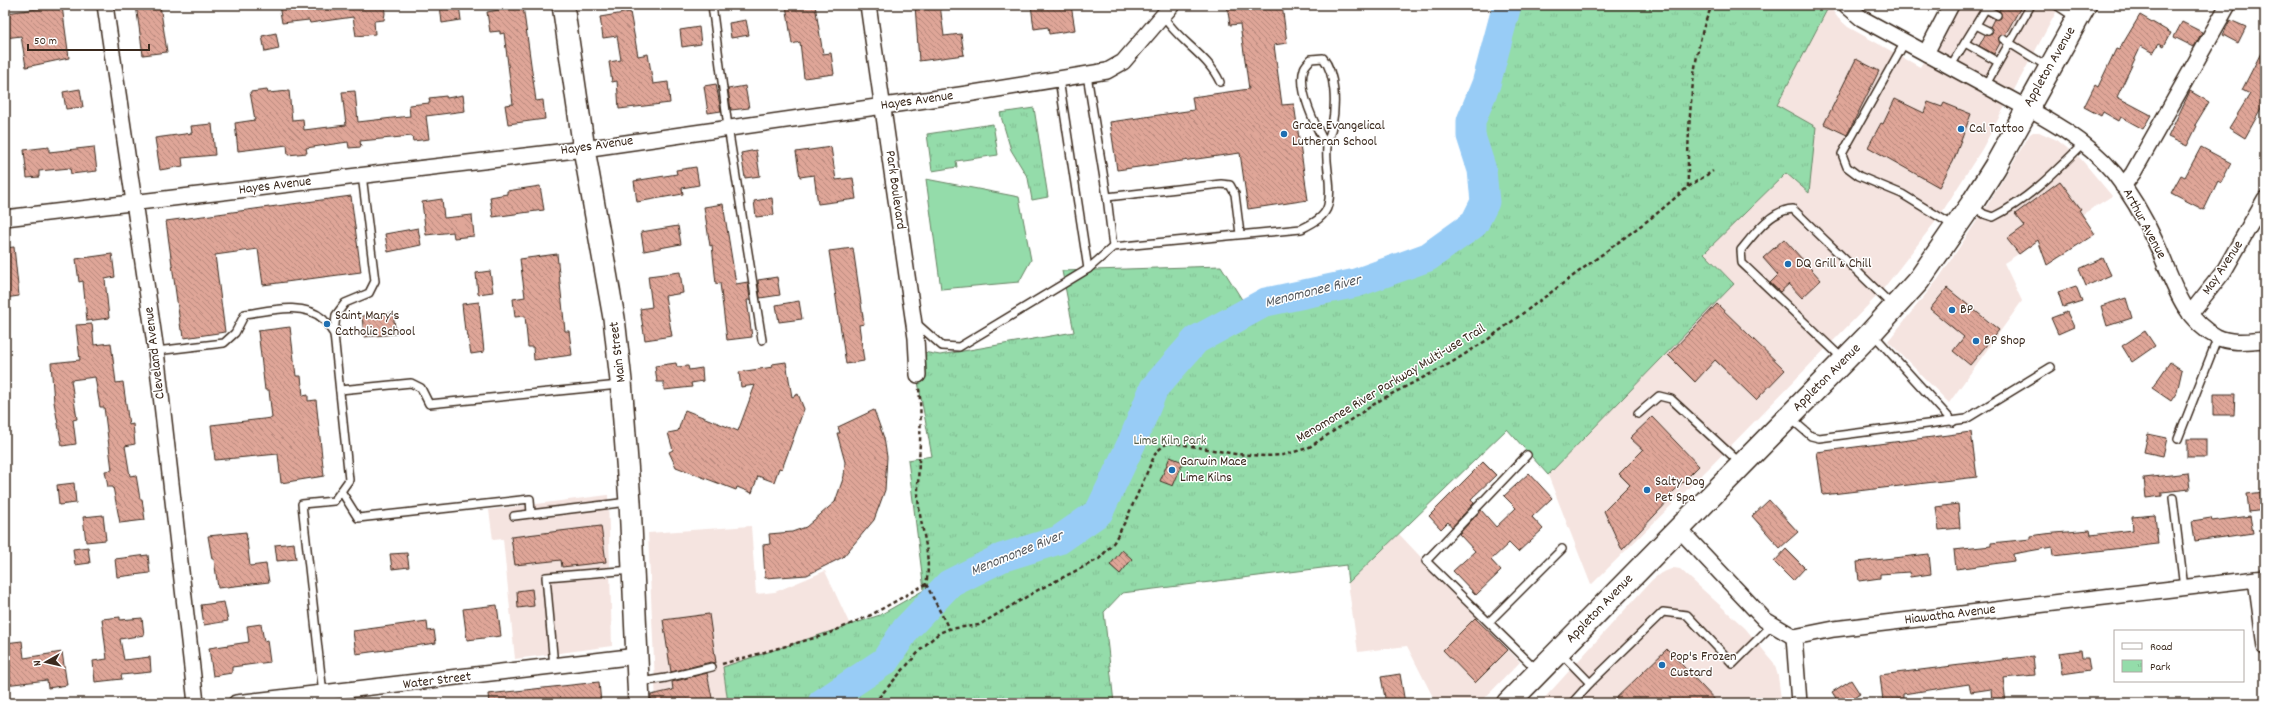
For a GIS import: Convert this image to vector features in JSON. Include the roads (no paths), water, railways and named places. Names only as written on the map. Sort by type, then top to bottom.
[{"type":"main road","name":"Main Street","points":[[563,5],[584,149],[614,318],[621,384],[630,502],[639,703]]},
{"type":"main road","name":"Appleton Avenue","points":[[1508,703],[1741,464],[1845,360],[1918,280],[1971,205],[2081,12]]},
{"type":"street","name":"Cleveland Avenue","points":[[105,5],[156,351],[196,703]]},
{"type":"street","name":"Park Boulevard","points":[[868,5],[913,321],[918,375]]},
{"type":"street","name":"Arthur Avenue","points":[[1846,5],[1861,18],[2052,121],[2083,144],[2100,159],[2123,186],[2138,209],[2156,243],[2180,300],[2190,314],[2204,329],[2218,337],[2243,342],[2265,340]]},
{"type":"street","points":[[1926,53],[1951,5]]},
{"type":"street","points":[[2123,186],[2133,173],[2228,5]]},
{"type":"street","name":"Hayes Avenue","points":[[5,218],[134,201],[584,149],[882,106],[1107,71],[1118,67],[1168,10]]},
{"type":"street","name":"May Avenue","points":[[2190,314],[2224,271],[2265,199]]},
{"type":"street","points":[[1679,529],[1765,620],[1794,637],[1799,703]]},
{"type":"street","points":[[2261,579],[2265,647]]},
{"type":"street","name":"Hiawatha Avenue","points":[[1794,637],[1834,629],[2261,579]]},
{"type":"street","name":"Water Street","points":[[236,703],[637,656]]},
{"type":"lane","points":[[712,5],[728,128],[762,340]]},
{"type":"lane","points":[[1985,86],[2031,5]]},
{"type":"lane","points":[[2056,5],[2081,12]]},
{"type":"lane","points":[[1950,66],[1987,7],[1997,15]]},
{"type":"lane","points":[[2020,9],[2027,13]]},
{"type":"lane","points":[[1168,10],[1172,31],[1202,56],[1215,71],[1220,82]]},
{"type":"lane","points":[[2011,24],[2018,28]]},
{"type":"lane","points":[[1976,25],[1988,31]]},
{"type":"lane","points":[[2003,39],[2050,68]]},
{"type":"lane","points":[[1905,42],[1842,154],[1847,168],[1859,176],[1902,194],[1956,228]]},
{"type":"lane","points":[[1965,43],[1998,62]]},
{"type":"lane","points":[[913,321],[942,346],[959,347],[1088,269],[1113,247],[1301,229],[1317,221],[1328,207],[1330,194],[1327,147],[1332,125],[1334,85],[1330,66],[1323,58],[1311,59],[1304,67],[1302,83],[1317,129],[1327,147]]},
{"type":"lane","points":[[1087,74],[1107,197],[1113,247]]},
{"type":"lane","points":[[1059,79],[1088,269]]},
{"type":"lane","points":[[1971,205],[1984,214],[1993,217],[2008,210],[2034,189],[2083,144]]},
{"type":"lane","points":[[323,694],[302,504],[334,501],[349,480],[334,334],[336,314],[345,303],[368,293],[375,281],[362,175]]},
{"type":"lane","points":[[1107,197],[1221,184],[1230,185],[1235,194],[1240,234]]},
{"type":"lane","points":[[1845,360],[1742,263],[1741,250],[1756,231],[1783,210],[1793,209],[1894,307]]},
{"type":"lane","points":[[156,351],[224,343],[235,333],[245,314],[293,309],[309,311],[322,319],[334,334]]},
{"type":"lane","points":[[1872,332],[1953,422]]},
{"type":"lane","points":[[2178,439],[2218,337]]},
{"type":"lane","points":[[1788,417],[1811,436],[1819,438],[1953,422],[1966,419],[2051,368]]},
{"type":"lane","points":[[340,390],[411,384],[421,388],[429,404],[621,384]]},
{"type":"lane","points":[[1638,414],[1659,396],[1671,399],[1741,464]]},
{"type":"lane","points":[[1527,455],[1426,561],[1539,671]]},
{"type":"lane","points":[[341,491],[358,518],[530,499],[531,514]]},
{"type":"lane","points":[[2173,498],[2184,588]]},
{"type":"lane","points":[[514,516],[630,502]]},
{"type":"lane","points":[[1489,622],[1562,549]]},
{"type":"lane","points":[[554,666],[546,577],[632,570]]},
{"type":"lane","points":[[1572,703],[1590,683],[1663,612],[1687,615],[1733,664],[1773,624]]},
{"type":"lane","points":[[1559,651],[1590,683]]},
{"type":"lane","points":[[638,682],[666,678],[712,667]]},
{"type":"waterway","name":"Menomonee River","points":[[822,703],[885,661],[906,629],[949,584],[1001,558],[1059,540],[1099,512],[1133,440],[1154,388],[1196,340],[1266,302],[1356,283],[1428,257],[1474,224],[1485,202],[1482,170],[1471,136],[1471,121],[1486,84],[1507,5]]},
{"type":"place","name":"Cal Tattoo","points":[[1961,129]]},
{"type":"place","name":"Grace Evangelical Lutheran School","points":[[1284,134]]},
{"type":"place","name":"DQ Grill & Chill","points":[[1788,264]]},
{"type":"place","name":"BP","points":[[1952,310]]},
{"type":"place","name":"Saint Mary's Catholic School","points":[[327,324]]},
{"type":"place","name":"BP Shop","points":[[1976,341]]},
{"type":"place","name":"Garwin Mace Lime Kilns","points":[[1172,470]]},
{"type":"place","name":"Salty Dog Pet Spa","points":[[1647,490]]},
{"type":"place","name":"Pop's Frozen Custard","points":[[1662,665]]},
{"type":"park label","name":"Lime Kiln Park","points":[[1170,441]]}]
